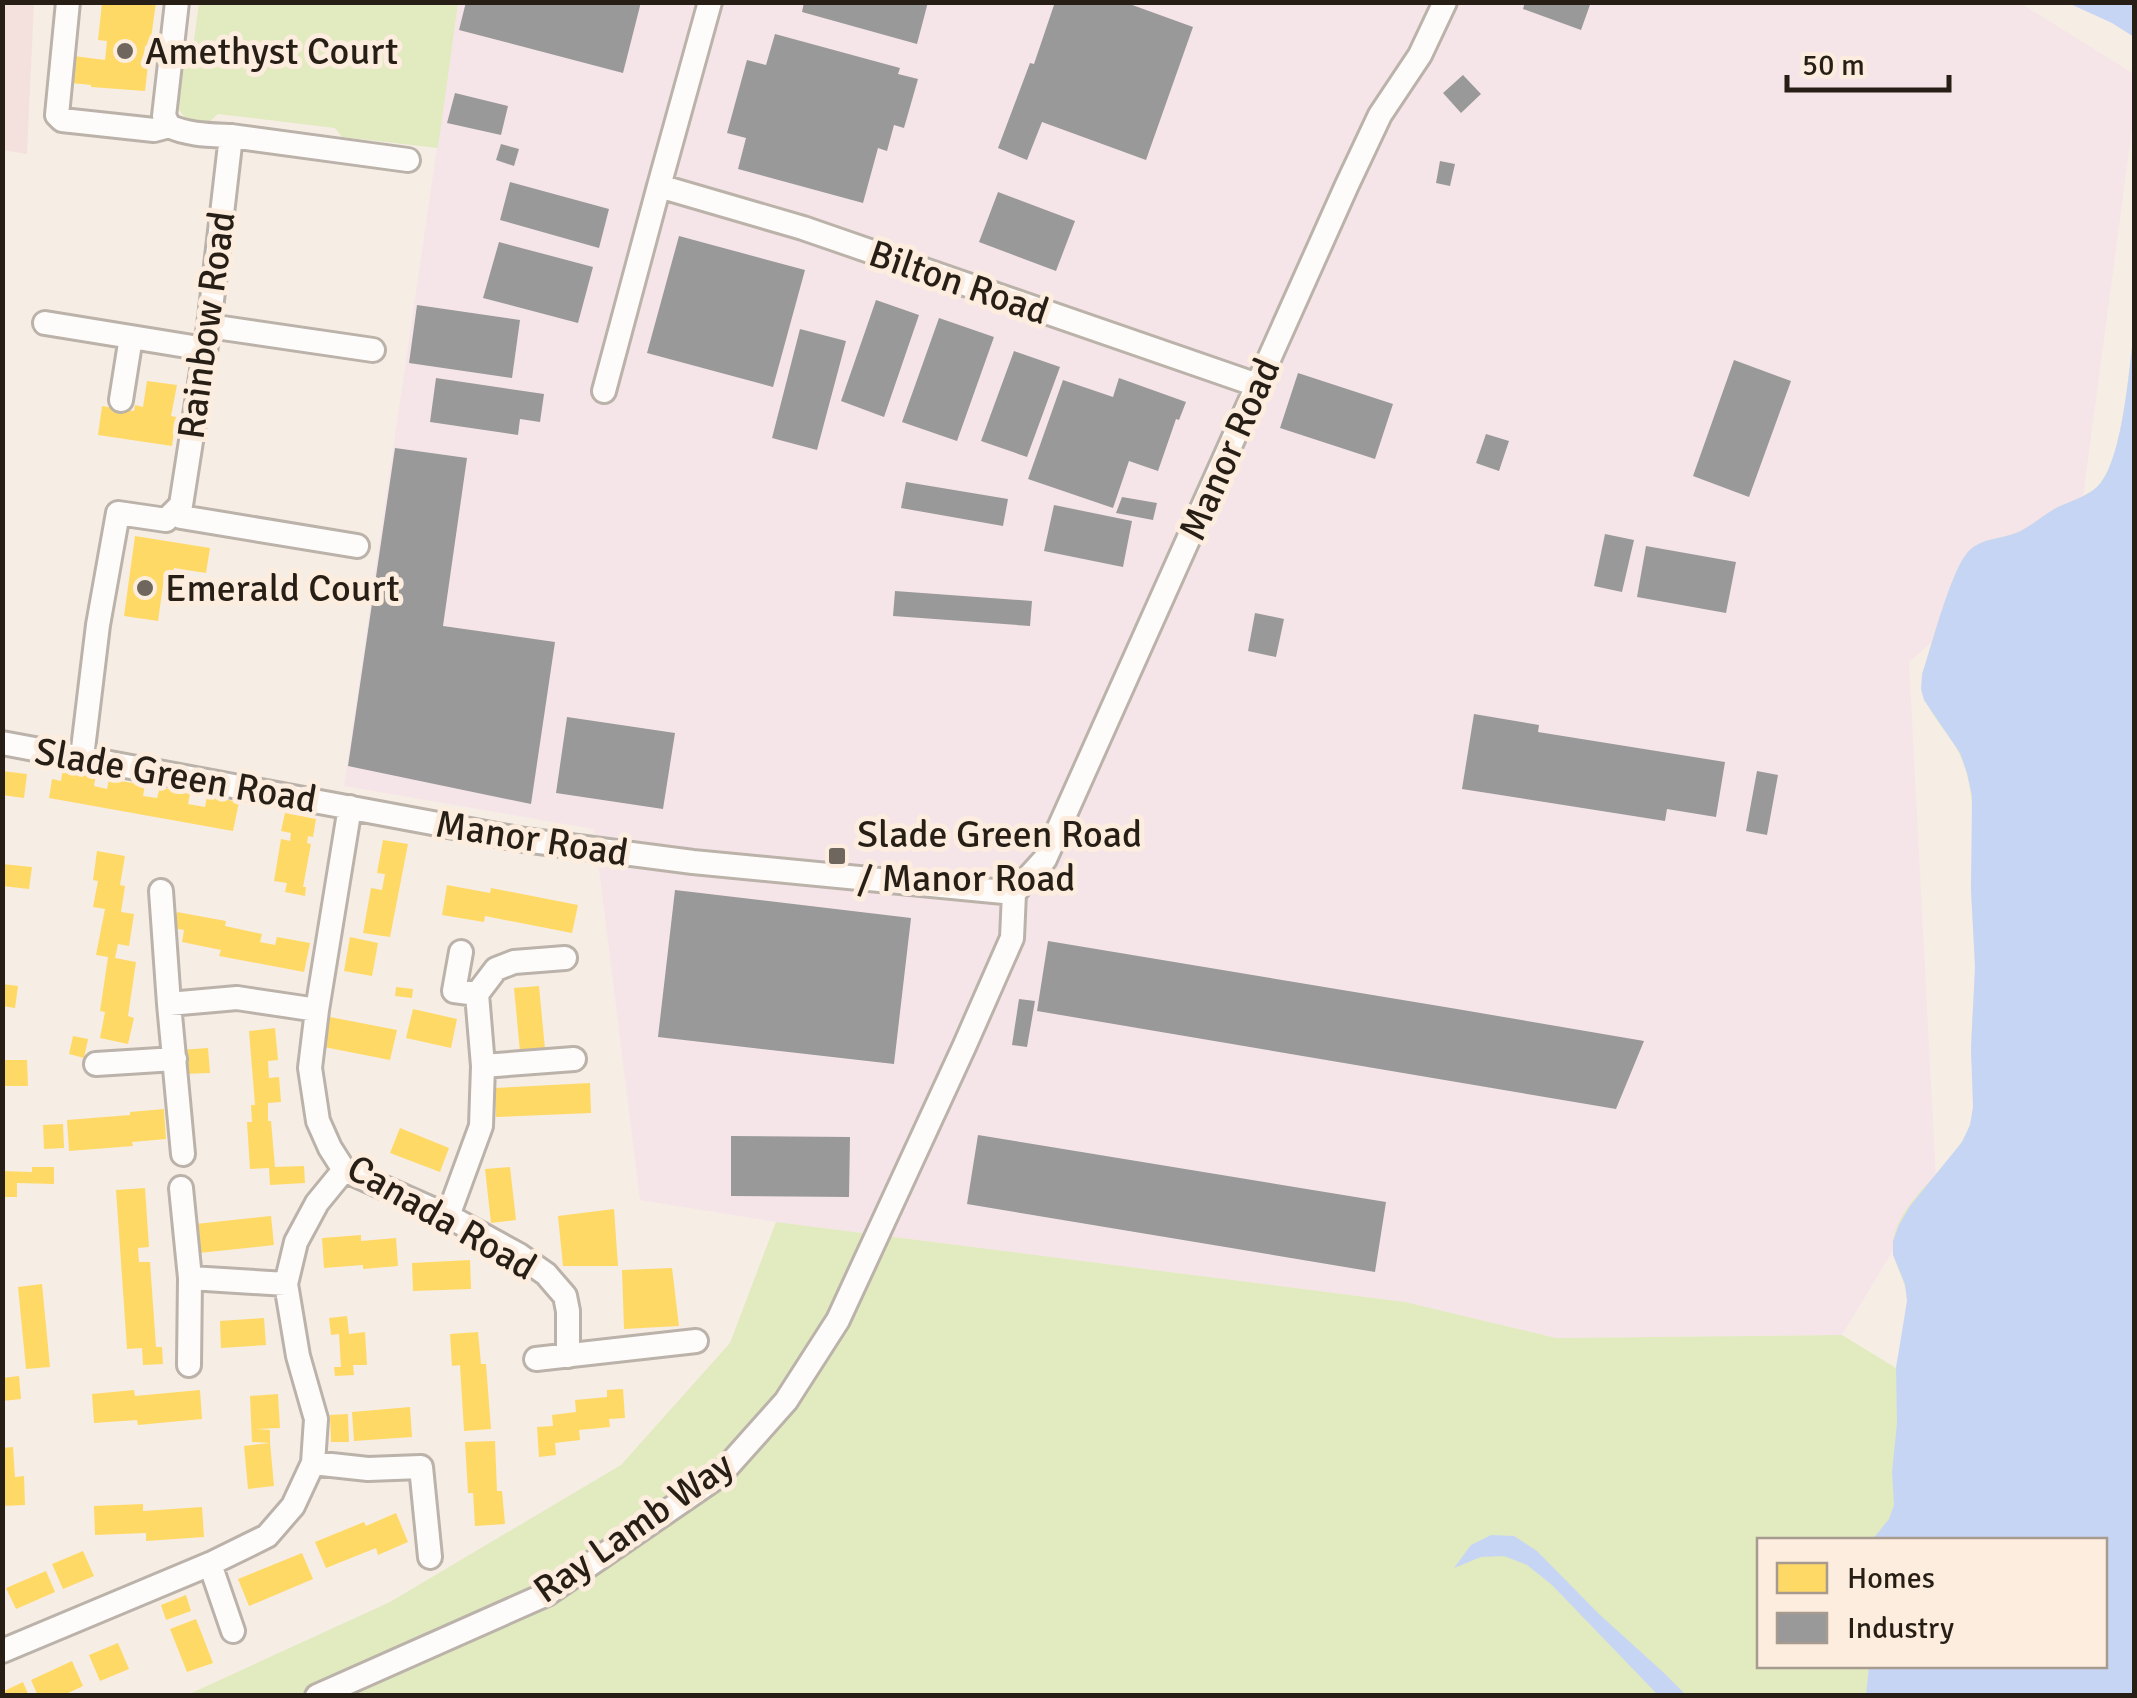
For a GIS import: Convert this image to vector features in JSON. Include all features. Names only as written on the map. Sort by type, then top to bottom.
[{"type":"street","points":[[68,2],[58,115],[62,120],[154,130],[169,126]]},
{"type":"street","points":[[177,2],[164,116],[169,126],[210,135],[408,160]]},
{"type":"street","points":[[604,391],[710,2]]},
{"type":"street","name":"Manor Road","points":[[350,807],[524,840],[618,853],[1014,893],[1046,859],[1380,115],[1420,55],[1445,2]]},
{"type":"street","name":"Rainbow Road","points":[[174,512],[181,505],[207,337],[231,136]]},
{"type":"street","name":"Bilton Road","points":[[659,186],[803,228],[1256,385]]},
{"type":"street","points":[[45,323],[131,337],[207,337],[373,350]]},
{"type":"street","points":[[121,400],[131,337]]},
{"type":"street","points":[[82,757],[98,625],[118,513],[166,520],[174,512],[181,517],[357,546]]},
{"type":"street","name":"Slade Green Road","points":[[2,744],[350,807]]},
{"type":"street","name":"Canada Road","points":[[350,807],[310,1068],[318,1121],[344,1170],[448,1216],[546,1274],[565,1296],[568,1356]]},
{"type":"street","points":[[161,891],[183,1154]]},
{"type":"street","name":"Ray Lamb Way","points":[[317,1696],[547,1594],[720,1476],[786,1401],[838,1320],[891,1209],[1012,938],[1014,893]]},
{"type":"street","points":[[461,952],[454,991],[477,994]]},
{"type":"street","points":[[448,1216],[482,1126],[483,1066],[477,994],[496,970],[514,962],[566,958]]},
{"type":"street","points":[[169,1004],[237,998],[317,1010]]},
{"type":"street","points":[[96,1064],[175,1059]]},
{"type":"street","points":[[483,1066],[574,1059]]},
{"type":"street","points":[[3,1650],[210,1564],[267,1536],[293,1506],[313,1463],[316,1419],[298,1356],[286,1284],[296,1242],[317,1203],[344,1170]]},
{"type":"street","points":[[181,1188],[190,1278],[189,1366]]},
{"type":"street","points":[[190,1278],[286,1284]]},
{"type":"street","points":[[536,1359],[696,1341]]},
{"type":"street","points":[[313,1463],[368,1469],[421,1467],[430,1557]]},
{"type":"street","points":[[210,1564],[233,1631]]},
{"type":"shaded area","points":[[3,2],[34,3],[27,154],[3,150]]},
{"type":"shaded area","points":[[2019,2],[2134,74],[2134,114],[2081,512],[1909,662],[1936,1179],[1842,1335],[1556,1338],[1405,1302],[776,1222],[640,1200],[594,829],[344,786],[458,3]]},
{"type":"green space","points":[[199,3],[458,3],[438,148],[342,137],[335,128],[218,114],[208,123],[185,118],[178,108],[182,60],[192,54]]},
{"type":"green space","points":[[2134,331],[2134,1695],[185,1696],[390,1602],[621,1465],[730,1343],[776,1222],[1405,1302],[1556,1338],[1842,1335],[1896,1368],[1907,1300],[1893,1241],[1906,1210],[1962,1142],[1972,1118],[1974,1099],[1971,796],[1960,755],[1925,698],[1922,675],[1948,592],[1968,552],[1980,543],[2028,527],[2097,487],[2113,458]]},
{"type":"water","points":[[2068,3],[2134,3],[2134,37],[2112,23]]},
{"type":"water","points":[[2134,331],[2134,1695],[1866,1695],[1869,1668],[2107,1668],[2107,1538],[1874,1538],[1889,1519],[1894,1505],[1896,1368],[1907,1301],[1905,1284],[1893,1255],[1893,1241],[1910,1206],[1962,1142],[1973,1107],[1972,796],[1960,753],[1924,700],[1922,675],[1948,592],[1968,552],[1980,543],[2028,527],[2097,487],[2113,458]]},
{"type":"water","points":[[1491,1535],[1514,1536],[1537,1551],[1686,1695],[1658,1695],[1552,1585],[1527,1565],[1504,1556],[1481,1557],[1454,1568],[1471,1545]]},
{"type":"building: Homes","name":"Amethyst Court","points":[[156,2],[150,46],[145,46],[145,91],[71,83],[74,56],[105,60],[107,41],[98,40],[102,3]]},
{"type":"building: Homes","points":[[147,381],[177,385],[171,416],[176,417],[172,446],[98,435],[102,406],[134,411],[135,405],[143,407]]},
{"type":"building: Homes","name":"Emerald Court","points":[[135,536],[210,548],[206,573],[174,568],[173,572],[165,571],[158,621],[124,616]]},
{"type":"building: Homes","points":[[63,768],[96,774],[94,786],[107,789],[109,779],[145,785],[143,796],[157,798],[160,787],[190,794],[188,804],[205,807],[207,796],[239,802],[233,831],[49,798],[52,779],[61,781]]},
{"type":"building: Homes","points":[[2,771],[27,774],[24,798],[2,795]]},
{"type":"building: Homes","points":[[285,813],[316,819],[313,837],[308,836],[307,843],[311,844],[303,887],[305,896],[285,892],[287,883],[274,881],[281,839],[290,841],[291,833],[281,831]]},
{"type":"building: Homes","points":[[383,840],[408,844],[390,937],[363,933],[371,888],[382,890],[385,874],[377,873]]},
{"type":"building: Homes","points":[[97,851],[125,856],[121,912],[134,914],[129,946],[118,944],[115,958],[136,962],[128,1016],[134,1018],[128,1044],[100,1038],[108,957],[96,955],[105,909],[93,907],[98,881],[93,880]]},
{"type":"building: Homes","points":[[2,864],[32,867],[29,889],[2,886]]},
{"type":"building: Homes","points":[[447,885],[490,893],[491,888],[578,905],[572,933],[485,916],[484,922],[442,915]]},
{"type":"building: Homes","points":[[177,912],[226,921],[225,926],[262,934],[260,942],[275,945],[277,937],[310,943],[304,972],[219,956],[221,950],[182,942],[184,930],[173,928]]},
{"type":"building: Homes","points":[[350,937],[378,943],[372,976],[344,971]]},
{"type":"building: Homes","points":[[2,984],[18,986],[15,1008],[2,1006]]},
{"type":"building: Homes","points":[[539,986],[545,1049],[520,1052],[514,988]]},
{"type":"building: Homes","points":[[396,987],[413,989],[412,998],[395,996]]},
{"type":"building: Homes","points":[[413,1009],[457,1019],[451,1048],[406,1038]]},
{"type":"building: Homes","points":[[330,1017],[397,1030],[390,1060],[324,1047]]},
{"type":"building: Homes","points":[[275,1028],[278,1060],[268,1061],[269,1078],[279,1077],[281,1102],[268,1103],[268,1121],[275,1167],[304,1166],[305,1183],[270,1185],[269,1168],[250,1169],[247,1122],[252,1122],[251,1105],[255,1105],[249,1031]]},
{"type":"building: Homes","points":[[73,1036],[88,1039],[84,1058],[69,1054]]},
{"type":"building: Homes","points":[[208,1048],[210,1073],[182,1074],[180,1050]]},
{"type":"building: Homes","points":[[2,1060],[27,1060],[28,1086],[2,1086]]},
{"type":"building: Homes","points":[[590,1083],[591,1113],[496,1117],[495,1088]]},
{"type":"building: Homes","points":[[164,1109],[166,1139],[69,1151],[67,1120]]},
{"type":"building: Homes","points":[[63,1124],[64,1148],[44,1149],[43,1125]]},
{"type":"building: Homes","points":[[400,1128],[449,1148],[440,1172],[390,1153]]},
{"type":"building: Homes","points":[[32,1167],[54,1167],[54,1184],[17,1183],[17,1197],[2,1197],[2,1171],[32,1172]]},
{"type":"building: Homes","points":[[510,1167],[516,1220],[491,1223],[485,1169]]},
{"type":"building: Homes","points":[[145,1188],[149,1247],[138,1248],[139,1262],[150,1262],[156,1347],[162,1347],[163,1364],[143,1365],[142,1348],[127,1349],[116,1190]]},
{"type":"building: Homes","points":[[614,1209],[618,1266],[563,1266],[558,1216]]},
{"type":"building: Homes","points":[[271,1216],[274,1245],[199,1253],[196,1224]]},
{"type":"building: Homes","points":[[361,1235],[361,1241],[396,1238],[398,1266],[324,1268],[322,1238]]},
{"type":"building: Homes","points":[[470,1260],[471,1289],[413,1291],[412,1263]]},
{"type":"building: Homes","points":[[672,1268],[679,1326],[624,1329],[622,1270]]},
{"type":"building: Homes","points":[[42,1284],[50,1367],[26,1369],[18,1287]]},
{"type":"building: Homes","points":[[347,1316],[349,1334],[365,1332],[367,1365],[353,1365],[354,1375],[335,1376],[334,1367],[341,1367],[339,1334],[331,1335],[329,1318]]},
{"type":"building: Homes","points":[[264,1318],[266,1345],[221,1348],[220,1321]]},
{"type":"building: Homes","points":[[478,1332],[481,1364],[486,1364],[491,1429],[464,1431],[460,1365],[452,1366],[450,1334]]},
{"type":"building: Homes","points":[[19,1376],[21,1399],[2,1401],[2,1378]]},
{"type":"building: Homes","points":[[623,1389],[625,1418],[609,1419],[610,1427],[579,1430],[580,1440],[555,1443],[556,1455],[539,1457],[537,1427],[553,1426],[552,1415],[576,1412],[575,1400],[607,1397],[607,1390]]},
{"type":"building: Homes","points":[[134,1390],[135,1396],[200,1390],[202,1419],[138,1425],[137,1420],[94,1423],[92,1394]]},
{"type":"building: Homes","points":[[278,1394],[280,1428],[256,1429],[270,1430],[270,1443],[252,1442],[250,1396]]},
{"type":"building: Homes","points":[[410,1407],[412,1437],[354,1441],[352,1412]]},
{"type":"building: Homes","points":[[348,1414],[349,1442],[331,1442],[330,1415]]},
{"type":"building: Homes","points":[[495,1441],[497,1491],[502,1491],[505,1524],[475,1526],[473,1493],[468,1493],[465,1442]]},
{"type":"building: Homes","points":[[270,1443],[274,1486],[248,1489],[244,1446]]},
{"type":"building: Homes","points":[[13,1447],[15,1477],[24,1476],[25,1505],[2,1506],[2,1448]]},
{"type":"building: Homes","points":[[143,1504],[143,1511],[202,1507],[204,1537],[146,1541],[146,1533],[95,1535],[94,1506]]},
{"type":"building: Homes","points":[[396,1513],[408,1542],[378,1555],[376,1548],[326,1568],[315,1542]]},
{"type":"building: Homes","points":[[83,1551],[94,1576],[63,1589],[52,1564]]},
{"type":"building: Homes","points":[[302,1553],[313,1579],[249,1606],[238,1579]]},
{"type":"building: Homes","points":[[46,1571],[55,1592],[16,1609],[6,1588]]},
{"type":"building: Homes","points":[[186,1595],[191,1611],[166,1620],[161,1605]]},
{"type":"building: Homes","points":[[196,1619],[213,1663],[187,1672],[170,1629]]},
{"type":"building: Homes","points":[[118,1643],[129,1669],[100,1681],[89,1655]]},
{"type":"building: Homes","points":[[72,1661],[83,1686],[62,1696],[38,1696],[31,1680]]},
{"type":"building: Homes","points":[[23,1682],[29,1696],[2,1696],[2,1692]]},
{"type":"building: Industry","points":[[466,2],[641,2],[623,73],[459,30]]},
{"type":"building: Industry","points":[[804,2],[928,2],[917,44],[802,12]]},
{"type":"building: Industry","points":[[1055,2],[1124,2],[1193,27],[1146,160],[1042,122],[1027,160],[998,148]]},
{"type":"building: Industry","points":[[1525,2],[1591,2],[1581,30],[1523,9]]},
{"type":"building: Industry","points":[[775,34],[900,68],[898,74],[918,79],[904,128],[894,125],[887,151],[878,148],[863,203],[738,169],[746,138],[727,133],[747,60],[766,65]]},
{"type":"building: Industry","points":[[1463,75],[1481,94],[1461,113],[1443,93]]},
{"type":"building: Industry","points":[[455,93],[508,106],[501,135],[447,123]]},
{"type":"building: Industry","points":[[501,144],[519,149],[514,166],[496,160]]},
{"type":"building: Industry","points":[[1440,161],[1455,164],[1450,186],[1436,183]]},
{"type":"building: Industry","points":[[510,182],[609,209],[599,248],[500,220]]},
{"type":"building: Industry","points":[[998,192],[1075,221],[1056,271],[979,242]]},
{"type":"building: Industry","points":[[679,236],[805,270],[773,387],[647,353]]},
{"type":"building: Industry","points":[[499,242],[593,267],[578,323],[483,298]]},
{"type":"building: Industry","points":[[876,300],[919,315],[884,417],[841,401]]},
{"type":"building: Industry","points":[[417,305],[520,320],[512,378],[409,363]]},
{"type":"building: Industry","points":[[939,318],[994,337],[957,441],[902,422]]},
{"type":"building: Industry","points":[[800,329],[846,341],[817,450],[772,438]]},
{"type":"building: Industry","points":[[1014,351],[1060,367],[1027,457],[981,441]]},
{"type":"building: Industry","points":[[1734,360],[1791,381],[1749,497],[1693,476]]},
{"type":"building: Industry","points":[[1298,373],[1393,404],[1375,459],[1280,428]]},
{"type":"building: Industry","points":[[436,378],[544,394],[540,422],[520,419],[518,435],[430,422]]},
{"type":"building: Industry","points":[[1119,378],[1186,402],[1158,471],[1129,461],[1113,508],[1028,479],[1063,380],[1113,397]]},
{"type":"building: Industry","points":[[1486,434],[1509,441],[1499,471],[1476,463]]},
{"type":"building: Industry","points":[[395,448],[467,458],[443,626],[555,642],[531,804],[348,766]]},
{"type":"building: Industry","points":[[906,482],[1008,499],[1003,526],[901,508]]},
{"type":"building: Industry","points":[[1122,497],[1157,503],[1153,520],[1116,513]]},
{"type":"building: Industry","points":[[1054,505],[1132,521],[1123,567],[1044,551]]},
{"type":"building: Industry","points":[[1605,534],[1634,540],[1622,592],[1594,586]]},
{"type":"building: Industry","points":[[1646,546],[1736,562],[1726,613],[1637,597]]},
{"type":"building: Industry","points":[[895,591],[1032,601],[1030,626],[893,616]]},
{"type":"building: Industry","points":[[1255,613],[1284,619],[1276,657],[1248,651]]},
{"type":"building: Industry","points":[[1474,714],[1539,725],[1538,732],[1725,762],[1716,817],[1667,809],[1665,821],[1462,789]]},
{"type":"building: Industry","points":[[567,717],[675,733],[663,809],[556,793]]},
{"type":"building: Industry","points":[[1757,771],[1778,775],[1767,835],[1746,831]]},
{"type":"building: Industry","points":[[675,890],[911,918],[894,1064],[658,1037]]},
{"type":"building: Industry","points":[[1048,941],[1644,1041],[1616,1109],[1037,1011]]},
{"type":"building: Industry","points":[[1019,999],[1035,1001],[1027,1047],[1012,1045]]},
{"type":"building: Industry","points":[[978,1135],[1386,1202],[1375,1272],[967,1204]]},
{"type":"building: Industry","points":[[731,1136],[850,1137],[849,1197],[731,1196]]},
{"type":"place","name":"Amethyst Court","points":[[125,51]]},
{"type":"place","name":"Emerald Court","points":[[145,588]]},
{"type":"place","name":"Slade Green Road / Manor Road","points":[[837,856]]}]
